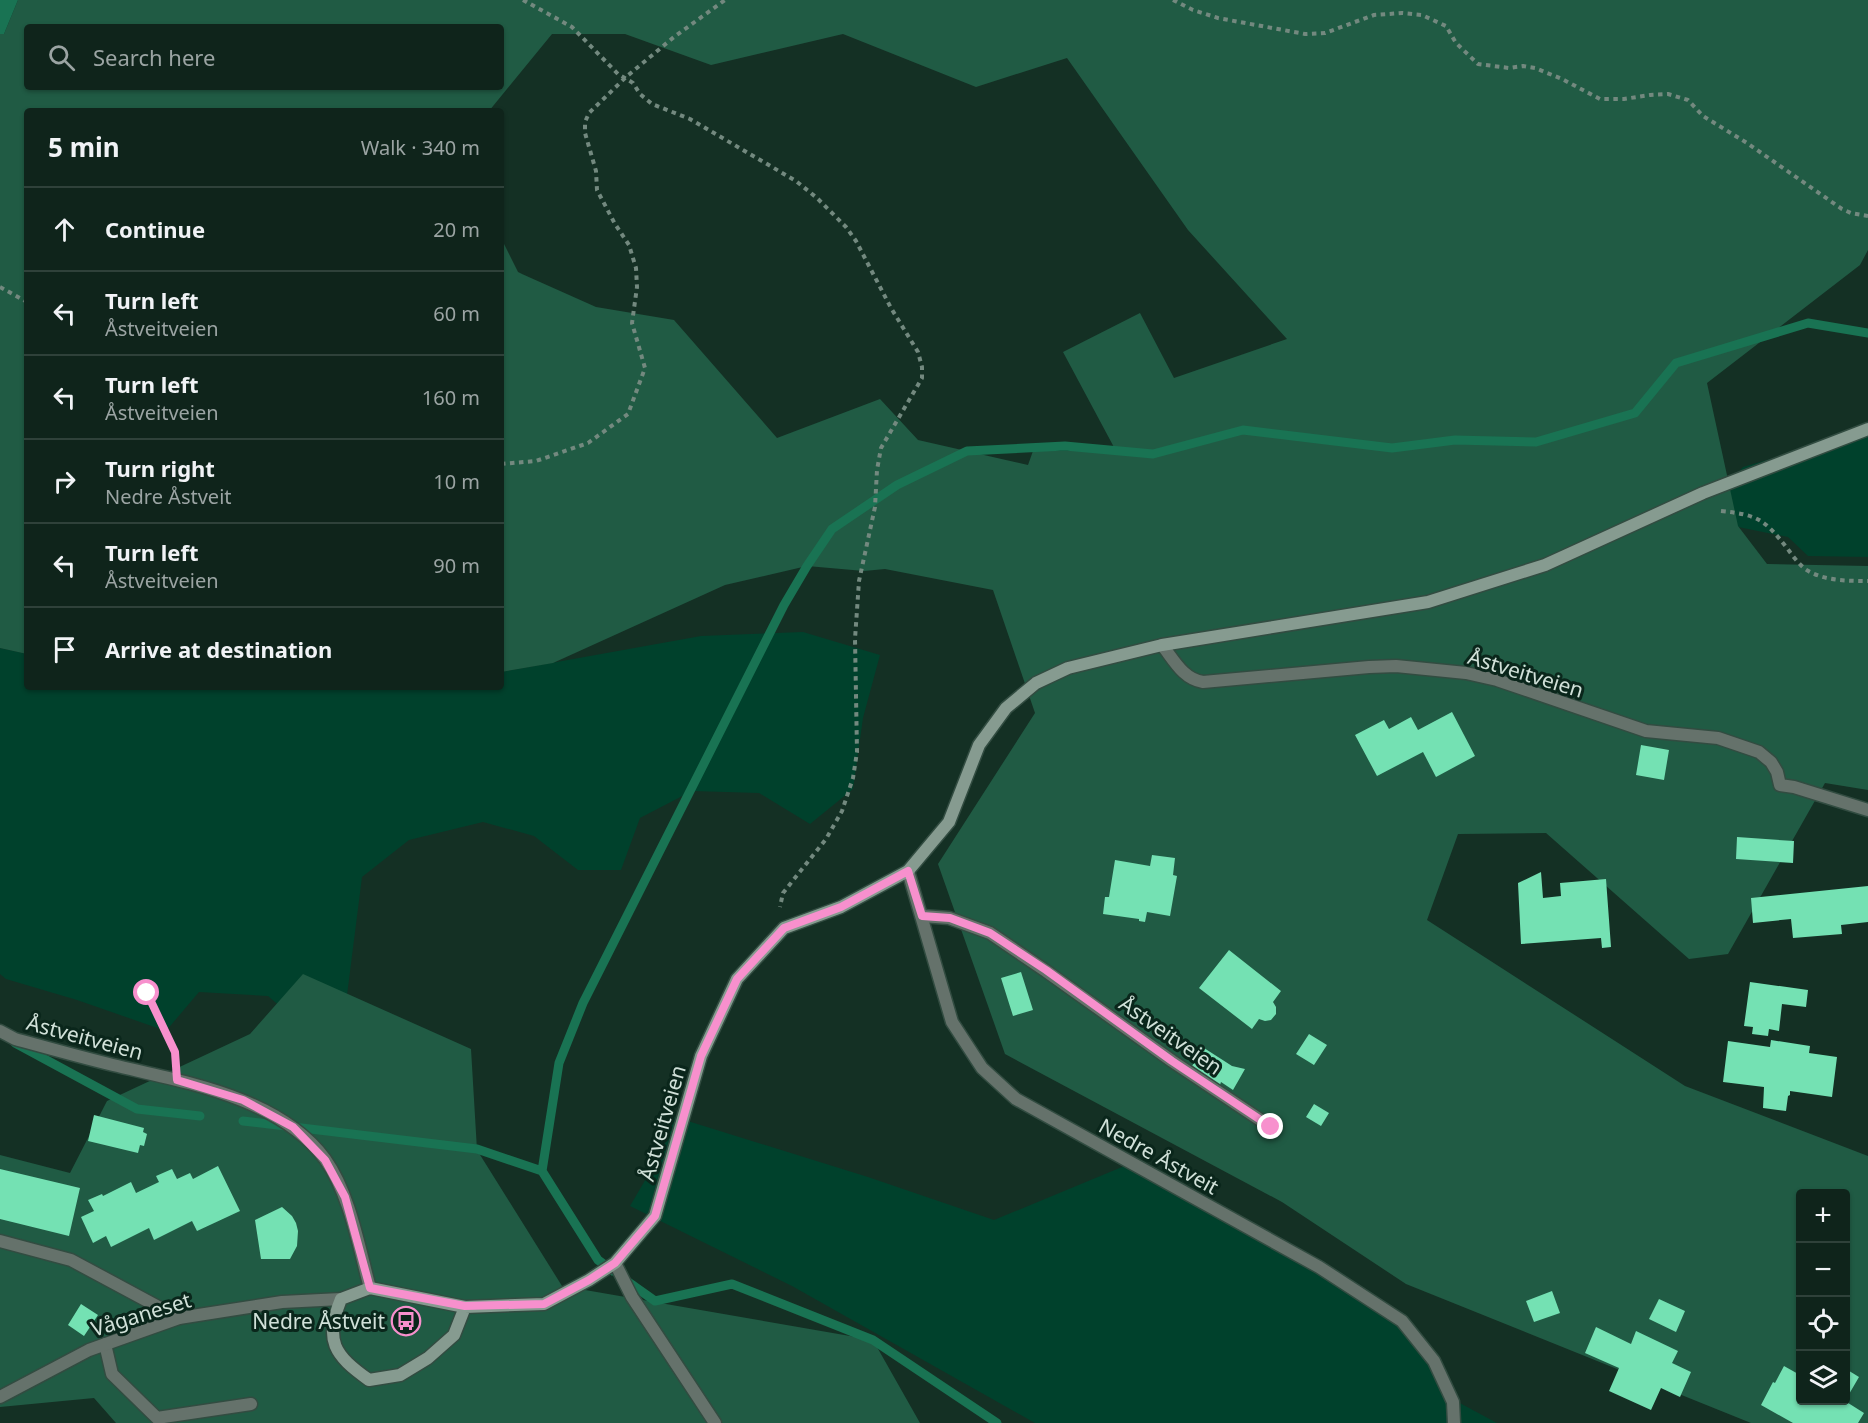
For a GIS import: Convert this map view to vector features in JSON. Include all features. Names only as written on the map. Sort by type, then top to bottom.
[{"type":"street","name":"Åstveitveien","points":[[0,1031],[15,1039],[177,1080],[243,1100],[293,1127],[325,1160],[345,1197],[370,1288],[465,1306],[544,1304],[615,1263],[655,1216],[701,1056],[737,979],[784,928],[841,907],[908,871],[949,822],[979,745],[1006,708],[1036,683],[1068,668],[1162,645],[1428,602],[1545,565],[1703,493],[1868,429]]},
{"type":"street","name":"Åstveitveien","points":[[1162,645],[1183,673],[1193,681],[1396,666],[1466,673],[1497,680],[1646,731],[1718,738],[1759,752],[1771,762],[1777,772],[1780,785],[1794,786],[1868,810]]},
{"type":"street","name":"Nedre Åstveit","points":[[908,871],[952,1022],[982,1068],[1016,1099],[1319,1267],[1402,1321],[1434,1361],[1453,1402],[1454,1423]]},
{"type":"street","name":"Åstveitveien","points":[[922,916],[950,918],[990,933],[1046,970],[1172,1061],[1271,1127]]},
{"type":"street","points":[[0,1241],[71,1260],[179,1318]]},
{"type":"street","points":[[615,1263],[632,1297],[716,1423]]},
{"type":"street","points":[[370,1288],[341,1299],[333,1319],[335,1347],[347,1365],[369,1380],[400,1375],[428,1358],[453,1335],[465,1306]]},
{"type":"street","name":"Våganeset","points":[[0,1397],[89,1350],[179,1318],[282,1302],[341,1299]]},
{"type":"street","points":[[105,1344],[112,1374],[157,1418],[251,1404]]},
{"type":"path","points":[[523,0],[572,27],[618,74],[626,78],[652,104],[690,119],[796,181],[817,198],[846,227],[856,241],[891,308],[918,352],[922,378],[881,448],[875,507],[859,581],[855,639],[857,752],[853,778],[842,811],[826,840],[783,893],[780,906],[784,928]]},
{"type":"path","points":[[504,464],[536,461],[588,443],[628,414],[645,368],[632,323],[637,287],[636,268],[629,244],[615,224],[597,190],[596,171],[585,133],[585,122],[589,113],[626,78],[674,37],[725,0]]},
{"type":"path","points":[[1173,0],[1193,10],[1218,18],[1305,34],[1325,33],[1374,15],[1402,13],[1422,15],[1446,26],[1456,43],[1478,64],[1509,68],[1523,66],[1535,68],[1600,99],[1668,94],[1688,100],[1703,117],[1747,143],[1842,208],[1851,213],[1868,216]]},
{"type":"path","points":[[0,287],[24,300]]},
{"type":"path","points":[[1703,493],[1713,510],[1752,516],[1769,526],[1805,569],[1826,578],[1868,581]]},
{"type":"path","points":[[147,993],[175,1052],[177,1080]]},
{"type":"shaded area","points":[[0,0],[18,0],[4,34],[0,34]]},
{"type":"shaded area","points":[[18,0],[1868,0],[1868,250],[1860,265],[1707,383],[1738,526],[1767,564],[1868,566],[1868,790],[1825,783],[1728,954],[1689,959],[1546,833],[1458,834],[1427,920],[1685,1086],[1868,1156],[1868,1423],[1751,1423],[1406,1284],[1282,1202],[1005,1054],[938,864],[1035,713],[993,590],[885,569],[864,571],[807,566],[725,585],[553,663],[504,671],[504,244],[518,272],[522,274],[596,307],[674,320],[777,438],[880,399],[918,440],[1028,465],[1033,451],[1116,451],[1063,352],[1140,313],[1174,378],[1287,339],[1188,230],[1067,58],[976,87],[843,34],[711,65],[625,34],[552,34],[491,108],[24,108],[24,653],[0,648],[0,34],[4,34]]},
{"type":"shaded area","points":[[1868,431],[1868,557],[1808,556],[1788,537],[1699,519],[1743,467]]},
{"type":"shaded area","points":[[803,632],[880,655],[863,718],[853,789],[810,824],[759,793],[692,791],[640,818],[621,870],[578,870],[534,836],[483,822],[409,840],[362,877],[344,1019],[331,1050],[268,996],[199,992],[166,1031],[77,1000],[6,979],[0,974],[0,648],[24,653],[24,690],[504,690],[504,671],[701,636]]},
{"type":"shaded area","points":[[303,974],[471,1049],[477,1150],[562,1286],[873,1340],[920,1423],[116,1423],[94,1398],[0,1407],[0,1155],[70,1173],[107,1101],[250,1034]]},
{"type":"shaded area","points":[[675,1117],[868,1177],[994,1220],[1134,1162],[1402,1321],[1456,1401],[1497,1423],[1035,1423],[792,1286],[630,1206],[661,1153]]},
{"type":"building","points":[[1452,712],[1475,756],[1436,777],[1423,752],[1377,776],[1355,735],[1384,720],[1389,729],[1411,717],[1418,730]]},
{"type":"building","points":[[1641,745],[1669,750],[1664,780],[1636,775]]},
{"type":"building","points":[[1737,837],[1794,841],[1793,863],[1736,859]]},
{"type":"building","points":[[1152,855],[1175,858],[1173,875],[1177,876],[1170,916],[1147,912],[1145,922],[1139,919],[1103,914],[1105,897],[1109,897],[1115,860],[1150,866]]},
{"type":"building","points":[[1541,872],[1543,898],[1561,896],[1560,883],[1606,879],[1611,947],[1602,948],[1601,938],[1521,944],[1518,883]]},
{"type":"building","points":[[1868,886],[1868,922],[1841,925],[1842,934],[1793,938],[1791,919],[1753,923],[1751,898]]},
{"type":"building","points":[[1229,950],[1281,991],[1273,1002],[1276,1014],[1271,1020],[1259,1019],[1252,1029],[1199,988]]},
{"type":"building","points":[[1021,972],[1033,1010],[1013,1016],[1001,978]]},
{"type":"building","points":[[1750,982],[1808,990],[1806,1007],[1782,1004],[1779,1031],[1769,1029],[1768,1036],[1752,1034],[1753,1027],[1744,1026]]},
{"type":"building","points":[[1309,1034],[1327,1045],[1314,1065],[1296,1054]]},
{"type":"building","points":[[1771,1040],[1810,1046],[1809,1053],[1837,1057],[1832,1097],[1790,1091],[1786,1111],[1763,1108],[1764,1087],[1723,1082],[1728,1041],[1770,1047]]},
{"type":"building","points":[[1204,1048],[1232,1066],[1245,1069],[1233,1090],[1221,1082],[1220,1085],[1192,1066]]},
{"type":"building","points":[[1314,1104],[1329,1113],[1321,1126],[1306,1117]]},
{"type":"building","points":[[94,1115],[144,1128],[143,1132],[147,1134],[144,1146],[140,1145],[138,1153],[88,1141]]},
{"type":"building","points":[[218,1166],[240,1211],[197,1231],[192,1221],[154,1240],[149,1228],[111,1247],[106,1236],[93,1243],[81,1217],[94,1211],[88,1200],[102,1194],[103,1196],[131,1182],[136,1193],[159,1182],[156,1176],[172,1169],[177,1179],[190,1173],[193,1179]]},
{"type":"building","points":[[0,1169],[80,1188],[69,1236],[0,1219]]},
{"type":"building","points":[[282,1207],[296,1223],[297,1246],[290,1259],[261,1259],[255,1220]]},
{"type":"building","points":[[1552,1291],[1560,1313],[1534,1322],[1526,1301]]},
{"type":"building","points":[[1659,1299],[1685,1311],[1676,1332],[1649,1319]]},
{"type":"building","points":[[81,1304],[98,1315],[84,1336],[68,1325]]},
{"type":"building","points":[[1596,1327],[1631,1344],[1636,1331],[1678,1351],[1672,1363],[1691,1372],[1680,1397],[1661,1388],[1651,1410],[1609,1391],[1619,1368],[1585,1353]]},
{"type":"building","points":[[1784,1366],[1796,1373],[1796,1405],[1850,1404],[1864,1413],[1858,1423],[1793,1423],[1761,1405],[1773,1382],[1775,1383]]},
{"type":"building","points":[[1850,1371],[1859,1377],[1850,1392]]},
{"type":"waterway","points":[[613,1271],[598,1260],[542,1171],[559,1063],[583,1003],[784,605],[832,529],[897,485],[967,451],[1065,446],[1153,454],[1243,430],[1392,448],[1455,440],[1536,442],[1635,413],[1676,363],[1808,323],[1868,333]]},
{"type":"waterway","points":[[15,1043],[137,1109],[200,1116]]},
{"type":"waterway","points":[[243,1121],[477,1149],[542,1171]]},
{"type":"waterway","points":[[624,1279],[655,1301],[732,1284],[873,1340],[997,1423]]},
{"type":"place","name":"Nedre Åstveit","points":[[406,1321]]},
{"type":"route","points":[[147,993],[175,1052],[177,1080],[243,1100],[293,1127],[325,1160],[345,1197],[370,1288],[465,1306],[544,1304],[615,1263],[655,1216],[701,1056],[737,979],[784,928],[841,907],[908,871],[922,916],[950,918],[990,933],[1046,970],[1172,1061],[1271,1127]]}]
